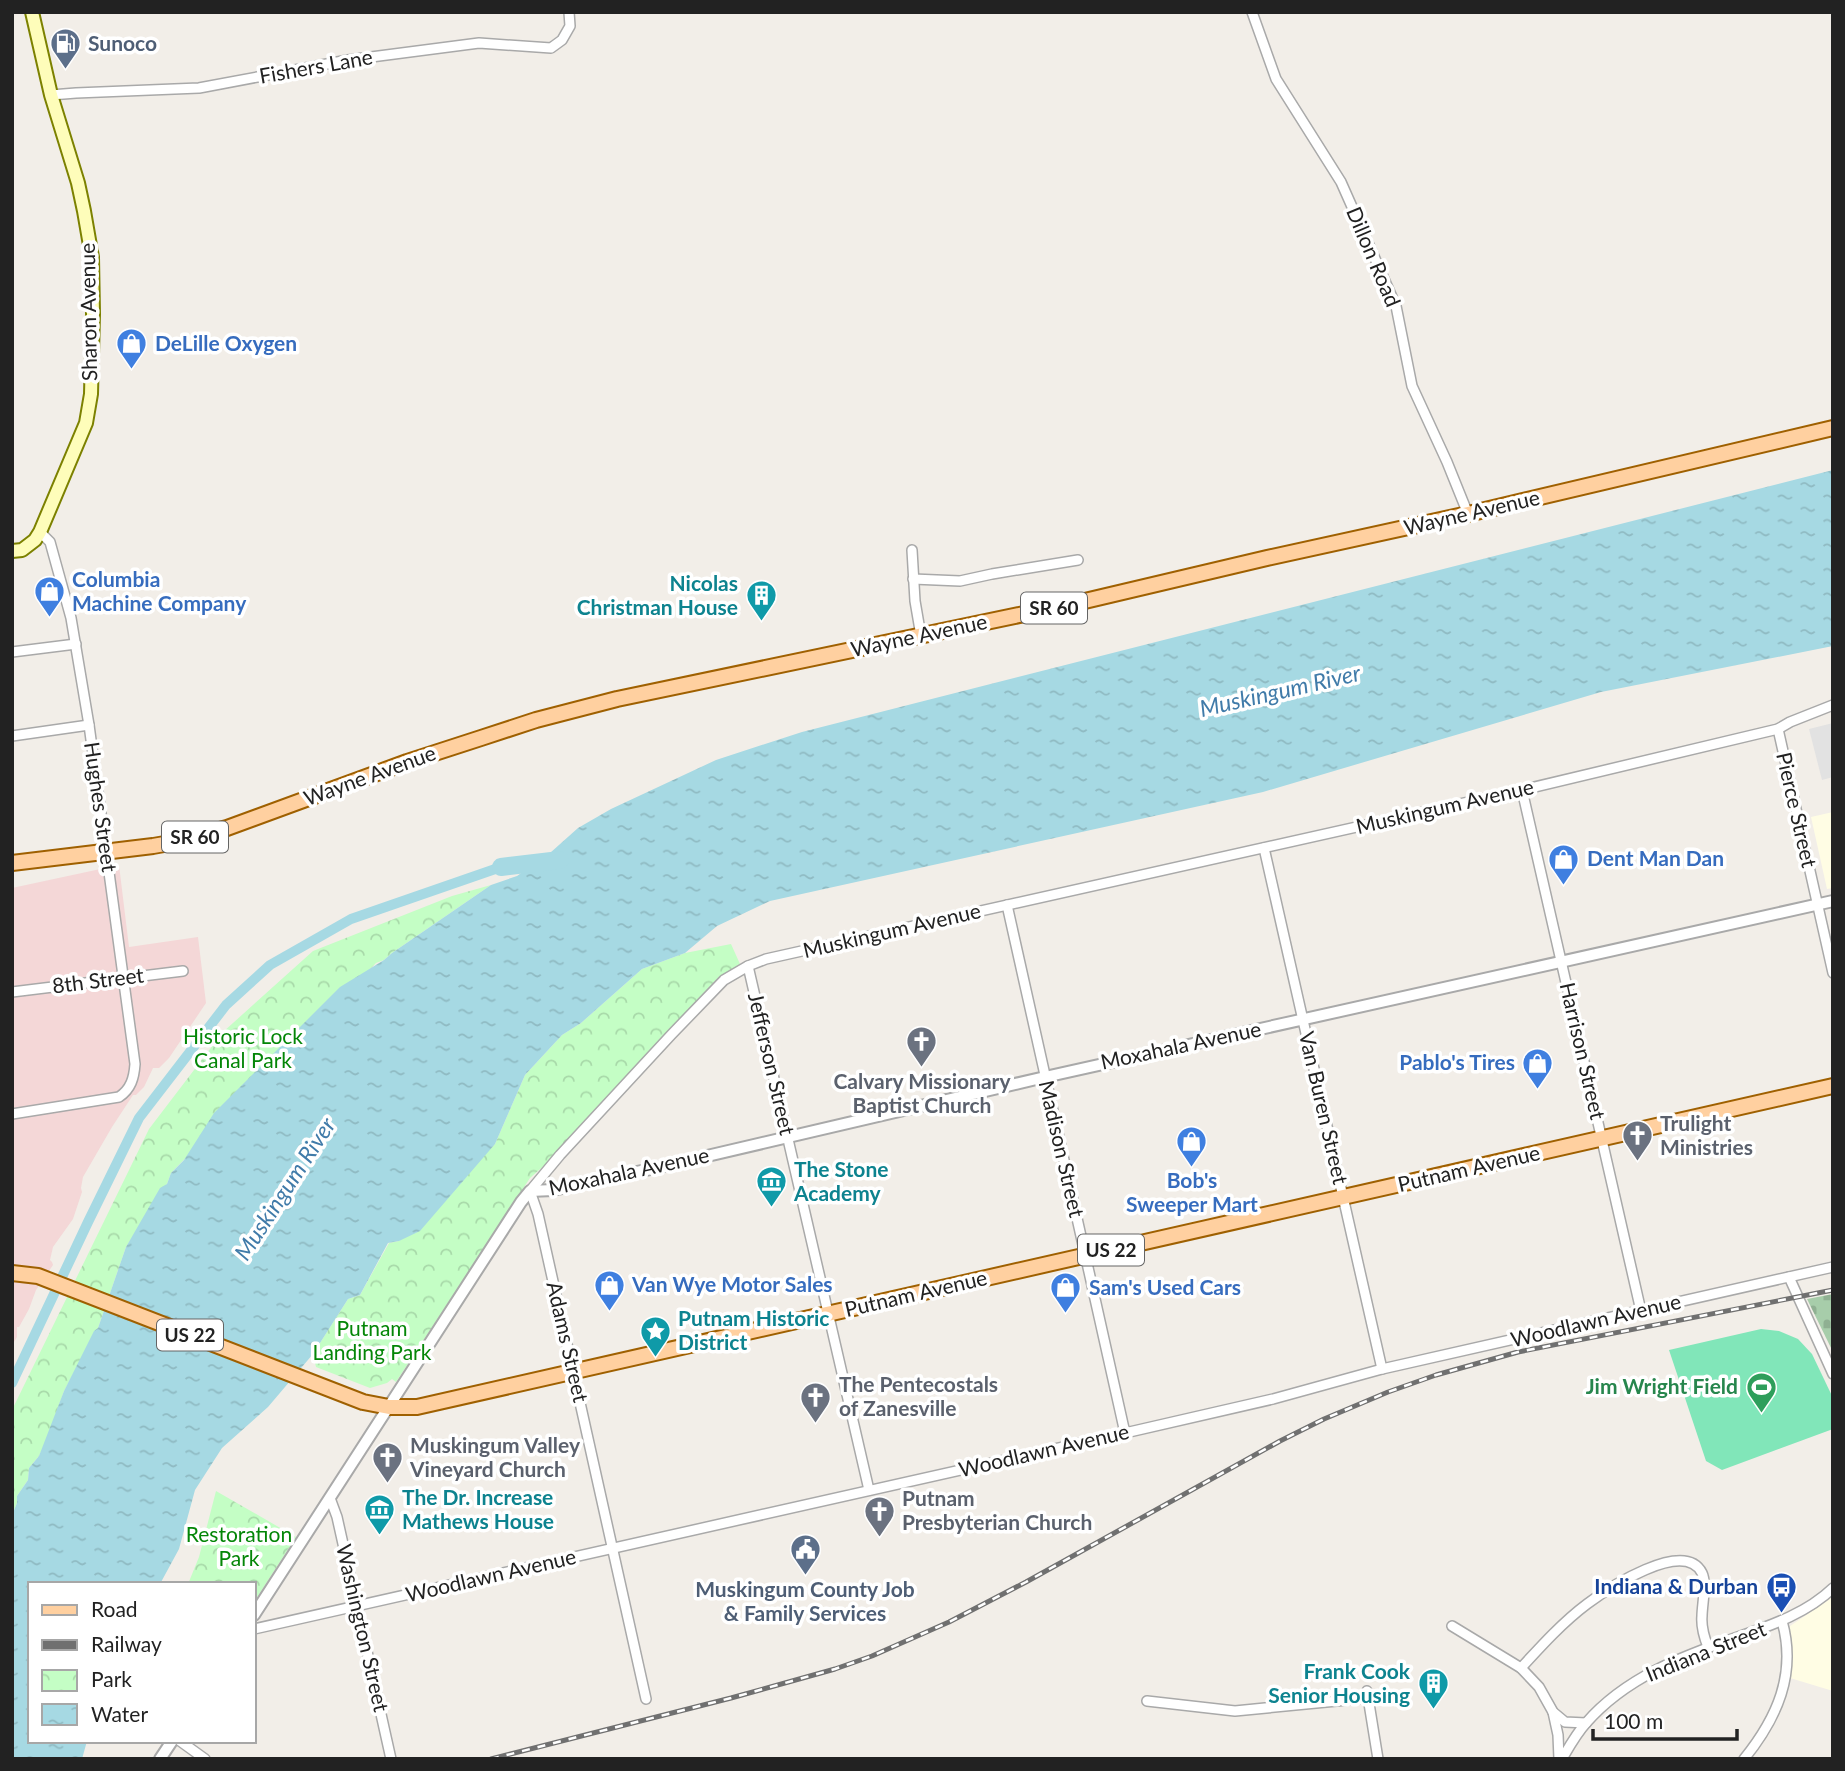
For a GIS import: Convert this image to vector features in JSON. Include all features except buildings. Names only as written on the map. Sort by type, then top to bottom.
[{"type":"main road","name":"Sharon Avenue","points":[[32,12],[51,96],[85,211],[92,257],[93,314],[91,394],[86,423],[40,532]]},
{"type":"main road","name":"Wayne Avenue","points":[[12,863],[176,842],[227,828],[407,762],[562,713],[659,690],[1072,604],[1833,428]]},
{"type":"main road","points":[[13,548],[22,550],[40,532]]},
{"type":"main road","name":"Putnam Avenue","points":[[12,1273],[38,1276],[363,1402],[417,1407],[1833,1086]]},
{"type":"street","name":"Fishers Lane","points":[[51,96],[199,88],[348,60],[479,43],[551,48],[562,40],[570,26],[569,12]]},
{"type":"street","name":"Dillon Road","points":[[1252,12],[1276,79],[1341,182],[1396,306],[1412,386],[1468,514]]},
{"type":"street","name":"Hughes Street","points":[[12,1114],[122,1096],[129,1089],[135,1064],[76,644],[56,560],[50,542],[40,532]]},
{"type":"street","points":[[912,550],[921,636]]},
{"type":"street","points":[[913,579],[960,581],[1077,560]]},
{"type":"street","points":[[12,652],[76,644]]},
{"type":"street","name":"Muskingum Avenue","points":[[256,1612],[521,1202],[671,1035],[724,980],[748,966],[766,959],[1522,790],[1778,729],[1833,705]]},
{"type":"street","points":[[12,736],[89,725]]},
{"type":"street","name":"Pierce Street","points":[[1778,729],[1833,974]]},
{"type":"street","name":"Harrison Street","points":[[1522,790],[1641,1311]]},
{"type":"street","name":"Van Buren Street","points":[[1264,848],[1381,1369]]},
{"type":"street","name":"Moxahala Avenue","points":[[530,1191],[554,1191],[1045,1077],[1833,901]]},
{"type":"street","name":"Madison Street","points":[[1007,905],[1125,1433]]},
{"type":"street","name":"Jefferson Street","points":[[748,966],[869,1490]]},
{"type":"street","name":"8th Street","points":[[12,992],[183,971]]},
{"type":"street","name":"Adams Street","points":[[530,1191],[538,1214],[574,1371],[646,1699]]},
{"type":"street","name":"Woodlawn Avenue","points":[[256,1629],[1125,1433],[1273,1399],[1381,1369],[1833,1267]]},
{"type":"street","points":[[1789,1277],[1833,1374]]},
{"type":"street","name":"Washington Street","points":[[330,1499],[337,1517],[391,1759]]},
{"type":"street","points":[[1521,1668],[1547,1639],[1589,1603],[1643,1571],[1684,1560],[1697,1566],[1704,1580],[1702,1619],[1708,1647]]},
{"type":"street","name":"Indiana Street","points":[[1561,1759],[1586,1723],[1622,1690],[1642,1677],[1708,1647],[1782,1621],[1833,1588]]},
{"type":"street","points":[[1744,1759],[1771,1720],[1785,1679],[1788,1653],[1782,1621]]},
{"type":"street","points":[[1452,1626],[1521,1668],[1539,1687],[1553,1712],[1561,1759]]},
{"type":"street","points":[[1147,1701],[1235,1711],[1368,1695],[1378,1759]]},
{"type":"street","points":[[1553,1712],[1565,1722],[1586,1723]]},
{"type":"street","points":[[160,1759],[171,1743]]},
{"type":"street","points":[[183,1743],[205,1759]]},
{"type":"shaded area","points":[[1833,723],[1833,777],[1822,780],[1809,729]]},
{"type":"shaded area","points":[[1833,812],[1833,888],[1827,889],[1811,817]]},
{"type":"shaded area","points":[[119,865],[129,947],[198,937],[206,1003],[169,1058],[159,1068],[153,1068],[144,1087],[133,1095],[83,1177],[82,1192],[73,1219],[53,1247],[50,1260],[53,1265],[36,1290],[29,1309],[17,1327],[17,1337],[12,1345],[12,888]]},
{"type":"shaded area","points":[[1833,1597],[1833,1691],[1790,1678],[1790,1626]]},
{"type":"green space","name":"Historic Lock Canal Park","points":[[491,885],[376,963],[171,1173],[167,1184],[126,1247],[98,1328],[64,1391],[47,1439],[39,1456],[29,1468],[28,1480],[17,1496],[12,1515],[12,1410],[149,1129],[223,1032],[313,951],[452,896]]},
{"type":"green space","name":"Putnam Landing Park","points":[[731,944],[740,964],[715,981],[547,1163],[530,1178],[396,1382],[392,1379],[370,1388],[316,1367],[313,1354],[348,1299],[360,1295],[389,1243],[399,1241],[495,1144],[525,1075],[562,1035],[581,1023],[642,969],[685,953]]},
{"type":"green space","points":[[1833,1294],[1833,1352],[1807,1299]]},
{"type":"green space","name":"Jim Wright Field","points":[[1761,1329],[1779,1331],[1798,1339],[1812,1354],[1833,1398],[1833,1429],[1722,1470],[1706,1461],[1669,1350]]},
{"type":"green space","name":"Restoration Park","points":[[216,1491],[296,1537],[256,1599],[256,1582],[189,1582],[199,1557]]},
{"type":"water","points":[[1833,470],[1833,646],[1601,692],[1263,792],[770,901],[717,926],[685,953],[642,969],[581,1023],[562,1035],[525,1075],[495,1144],[420,1231],[388,1243],[360,1295],[348,1299],[313,1354],[268,1407],[222,1448],[195,1490],[179,1549],[161,1582],[28,1582],[28,1743],[86,1743],[82,1759],[12,1759],[12,1515],[17,1496],[28,1480],[29,1468],[39,1456],[64,1391],[98,1328],[126,1247],[160,1188],[167,1184],[171,1173],[184,1160],[214,1113],[340,987],[384,960],[491,885],[517,876],[550,853],[578,828],[611,809],[716,760],[802,732]]},
{"type":"waterway","name":"Muskingum River","points":[[501,867],[560,860]]},
{"type":"waterway","name":"Muskingum River","points":[[12,1383],[139,1118],[226,1005],[270,965],[351,919],[501,867]]},
{"type":"railway","points":[[491,1759],[731,1698],[872,1656],[949,1622],[1026,1582],[1324,1419],[1436,1375],[1518,1352],[1833,1290]]},
{"type":"place","name":"Sunoco","points":[[65,71]]},
{"type":"place","name":"DeLille Oxygen","points":[[132,371]]},
{"type":"place","name":"Columbia Machine Company","points":[[49,619]]},
{"type":"place","name":"Nicolas Christman House","points":[[761,623]]},
{"type":"place","name":"Dent Man Dan","points":[[1564,886]]},
{"type":"place","name":"Calvary Missionary Baptist Church","points":[[922,1069]]},
{"type":"place","name":"Pablo's Tires","points":[[1538,1090]]},
{"type":"place","name":"Trulight Ministries","points":[[1637,1163]]},
{"type":"place","name":"Bob's Sweeper Mart","points":[[1192,1168]]},
{"type":"place","name":"The Stone Academy","points":[[771,1209]]},
{"type":"place","name":"Van Wye Motor Sales","points":[[609,1312]]},
{"type":"place","name":"Sam's Used Cars","points":[[1066,1315]]},
{"type":"place","name":"Putnam Historic District","points":[[655,1358]]},
{"type":"place","name":"Jim Wright Field","points":[[1761,1414]]},
{"type":"place","name":"The Pentecostals of Zanesville","points":[[816,1424]]},
{"type":"place","name":"Muskingum Valley Vineyard Church","points":[[387,1485]]},
{"type":"place","name":"The Dr. Increase Mathews House","points":[[379,1537]]},
{"type":"place","name":"Putnam Presbyterian Church","points":[[879,1538]]},
{"type":"place","name":"Muskingum County Job & Family Services","points":[[805,1577]]},
{"type":"place","name":"Indiana & Durban","points":[[1781,1614]]},
{"type":"place","name":"Frank Cook Senior Housing","points":[[1433,1711]]}]
